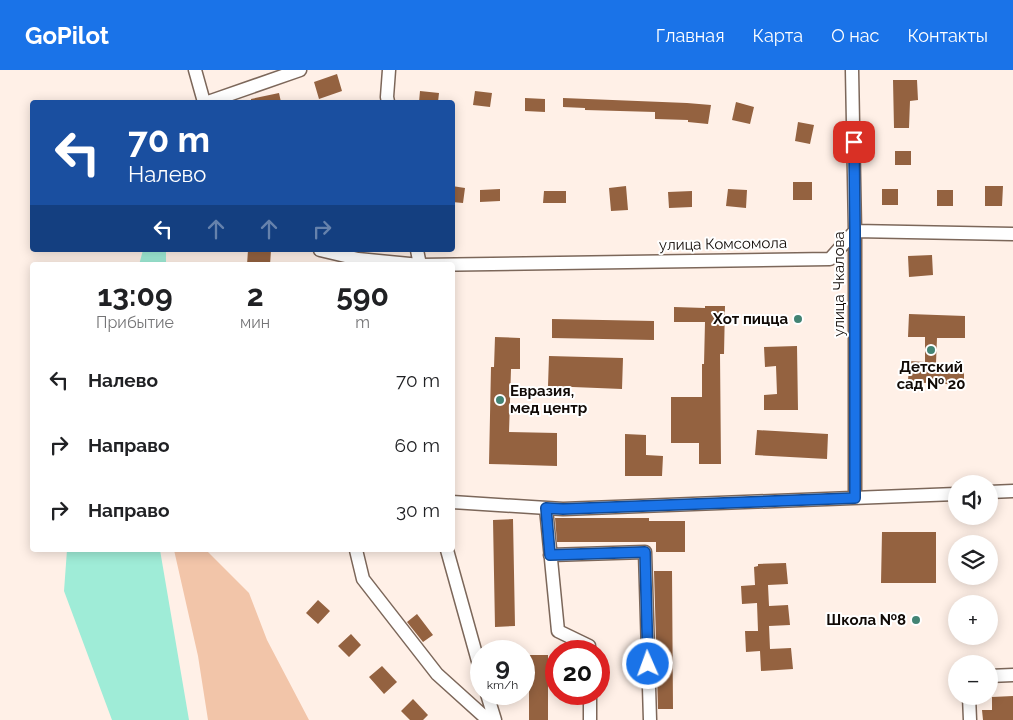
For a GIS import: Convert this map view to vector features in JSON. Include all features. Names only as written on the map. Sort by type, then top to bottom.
[{"type":"street","points":[[195,70],[205,100]]},
{"type":"street","points":[[212,100],[300,70]]},
{"type":"street","points":[[388,100],[389,70]]},
{"type":"street","name":"улица Чкалова","points":[[852,70],[855,231],[855,498]]},
{"type":"street","points":[[855,231],[1013,234]]},
{"type":"street","name":"улица Комсомола","points":[[455,264],[830,259],[855,231]]},
{"type":"street","name":"улица Комсомола","points":[[326,252],[354,262]]},
{"type":"street","points":[[998,492],[1013,491]]},
{"type":"street","points":[[455,502],[563,509],[948,494]]},
{"type":"street","points":[[546,508],[558,631],[577,640]]},
{"type":"street","points":[[356,552],[363,579],[436,674],[488,720]]},
{"type":"street","points":[[448,552],[472,640]]},
{"type":"street","points":[[550,555],[645,552],[650,720]]},
{"type":"street","points":[[998,676],[1013,676]]},
{"type":"street","points":[[490,705],[495,720]]},
{"type":"street","points":[[590,705],[590,720]]},
{"type":"street","points":[[969,705],[970,720]]},
{"type":"shaded area","points":[[174,552],[208,552],[249,593],[267,640],[309,720],[208,720],[198,656]]},
{"type":"water","points":[[142,252],[166,252],[166,262],[140,262]]},
{"type":"water","points":[[67,552],[160,552],[189,720],[112,720],[64,591]]},
{"type":"building","points":[[337,74],[342,91],[319,99],[314,82]]},
{"type":"building","points":[[893,80],[917,80],[918,100],[910,101],[909,128],[894,128]]},
{"type":"building","points":[[420,91],[439,93],[438,100],[419,100]]},
{"type":"building","points":[[475,91],[492,93],[490,107],[473,105]]},
{"type":"building","points":[[279,93],[281,100],[251,100]]},
{"type":"building","points":[[525,98],[545,99],[545,112],[525,111]]},
{"type":"building","points":[[563,98],[711,105],[708,124],[688,122],[688,120],[655,119],[655,112],[585,110],[585,108],[563,107]]},
{"type":"building","points":[[736,102],[754,107],[750,124],[732,120]]},
{"type":"building","points":[[798,122],[814,125],[810,144],[795,141]]},
{"type":"building","points":[[895,151],[911,151],[911,165],[895,165]]},
{"type":"building","points":[[793,182],[812,182],[812,200],[793,200]]},
{"type":"building","points":[[455,186],[465,188],[463,203],[455,202]]},
{"type":"building","points":[[626,186],[628,210],[611,211],[609,188]]},
{"type":"building","points":[[985,186],[1003,186],[1002,206],[985,206]]},
{"type":"building","points":[[500,189],[500,201],[480,202],[480,190]]},
{"type":"building","points":[[728,189],[747,190],[746,208],[726,206]]},
{"type":"building","points":[[882,189],[898,189],[898,205],[882,205]]},
{"type":"building","points":[[937,190],[953,190],[953,206],[937,206]]},
{"type":"building","points":[[544,191],[566,191],[566,203],[543,203]]},
{"type":"building","points":[[692,191],[692,207],[669,208],[668,192]]},
{"type":"building","points":[[248,252],[271,252],[270,262],[247,262]]},
{"type":"building","points":[[932,255],[933,275],[909,277],[908,256]]},
{"type":"building","points":[[705,306],[725,306],[724,354],[720,354],[721,464],[699,464],[699,443],[671,443],[671,397],[702,397],[705,322],[674,322],[674,307],[705,308]]},
{"type":"building","name":"Детский сад № 20","points":[[909,314],[965,316],[965,338],[937,338],[936,363],[964,364],[964,385],[908,382],[909,361],[925,362],[925,337],[908,337]]},
{"type":"building","points":[[552,319],[654,321],[654,340],[552,338]]},
{"type":"building","name":"Евразия, мед центр","points":[[495,337],[520,338],[520,369],[511,369],[509,432],[557,433],[557,466],[489,464],[491,367],[494,367]]},
{"type":"building","points":[[797,346],[798,410],[764,410],[764,395],[777,394],[776,366],[765,367],[764,347]]},
{"type":"building","points":[[549,356],[623,358],[622,389],[548,386]]},
{"type":"building","points":[[757,430],[828,434],[827,459],[755,455]]},
{"type":"building","points":[[625,434],[646,435],[646,455],[663,456],[662,476],[625,476]]},
{"type":"building","points":[[555,518],[649,518],[649,521],[685,521],[685,552],[656,552],[656,542],[557,542]]},
{"type":"building","points":[[513,519],[515,626],[495,627],[493,520]]},
{"type":"building","points":[[882,532],[936,532],[936,583],[881,583]]},
{"type":"building","points":[[786,563],[788,584],[768,585],[769,606],[788,605],[790,625],[769,626],[770,649],[791,648],[793,669],[761,671],[760,651],[746,652],[745,631],[758,631],[757,603],[742,604],[741,586],[755,585],[754,567],[758,566],[758,564]]},
{"type":"building","points":[[654,571],[672,571],[673,709],[658,709]]},
{"type":"building","points":[[318,600],[330,611],[318,624],[306,613]]},
{"type":"building","points":[[417,614],[433,635],[423,642],[407,622]]},
{"type":"building","points":[[351,634],[361,645],[349,657],[338,646]]},
{"type":"building","points":[[535,655],[545,655],[545,705],[548,705],[548,720],[529,720],[529,705],[535,705]]},
{"type":"building","points":[[382,666],[397,682],[384,694],[369,677]]},
{"type":"building","points":[[1013,696],[1013,720],[983,720],[982,710],[992,710],[992,705],[998,705],[998,697]]},
{"type":"building","points":[[413,699],[428,715],[423,720],[410,720],[401,711]]},
{"type":"place","name":"Хот пицца","points":[[798,319]]},
{"type":"place","name":"Детский сад № 20","points":[[931,350]]},
{"type":"place","name":"Евразия, мед центр","points":[[500,400]]},
{"type":"place","name":"Школа №8","points":[[916,620]]},
{"type":"route","points":[[648,664],[645,552],[550,555],[546,508],[563,509],[855,498],[854,142]]}]
